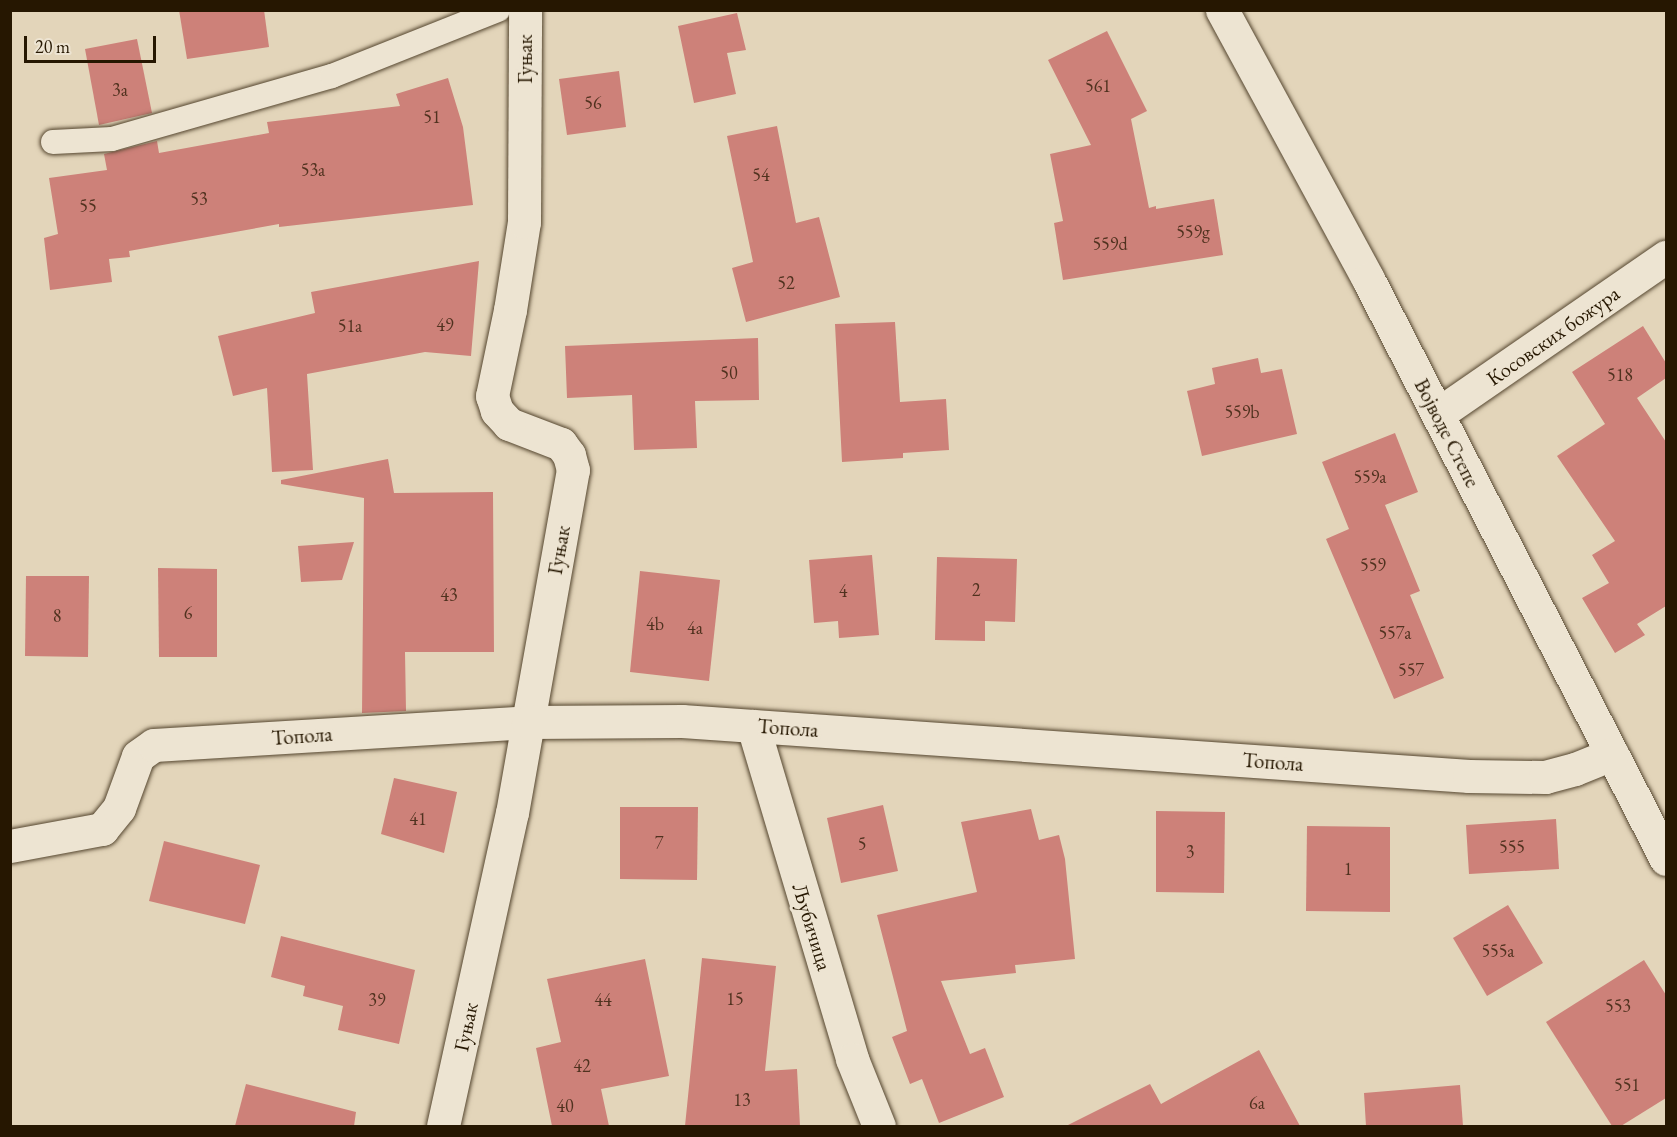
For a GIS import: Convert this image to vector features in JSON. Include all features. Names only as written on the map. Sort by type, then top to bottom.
[{"type":"street","name":"Гуњак","points":[[443,1126],[512,813],[573,470],[569,455],[561,444],[509,424],[497,411],[492,396],[510,310],[524,222],[525,10]]},
{"type":"street","name":"Војводе Степе","points":[[1222,10],[1252,62],[1438,414],[1666,859]]},
{"type":"street","name":"Косовских божура","points":[[1438,414],[1666,257]]},
{"type":"street","name":"Топола","points":[[10,846],[91,833],[102,829],[119,808],[138,756],[154,745],[528,722],[682,721],[1469,776],[1545,777],[1575,769],[1612,754]]},
{"type":"street","name":"Љубичица","points":[[753,726],[852,1059],[879,1126]]},
{"type":"lane","points":[[53,142],[112,139],[332,76],[498,10]]},
{"type":"building","points":[[179,10],[264,10],[269,47],[187,59]]},
{"type":"building","points":[[737,13],[746,50],[727,53],[736,94],[694,103],[678,26]]},
{"type":"building","points":[[1107,31],[1147,111],[1131,119],[1149,208],[1156,206],[1156,209],[1214,199],[1223,255],[1063,280],[1054,223],[1063,221],[1050,154],[1091,145],[1048,60]]},
{"type":"building","points":[[137,39],[152,113],[99,125],[85,49]]},
{"type":"building","points":[[619,71],[626,127],[567,135],[559,79]]},
{"type":"building","points":[[448,78],[463,127],[473,205],[279,227],[279,224],[129,251],[130,257],[109,259],[112,282],[50,290],[44,238],[58,234],[49,178],[107,170],[104,154],[157,141],[159,153],[269,133],[267,122],[400,106],[396,94]]},
{"type":"building","points":[[777,126],[796,223],[819,217],[840,297],[746,322],[732,268],[753,262],[727,136]]},
{"type":"building","points":[[479,261],[471,356],[425,352],[307,374],[313,470],[272,472],[267,388],[233,396],[218,336],[315,313],[311,292]]},
{"type":"building","points":[[895,322],[900,402],[946,399],[949,450],[903,453],[903,458],[842,462],[835,324]]},
{"type":"building","points":[[1643,326],[1666,363],[1666,378],[1637,398],[1666,442],[1666,606],[1637,624],[1645,635],[1615,653],[1582,598],[1609,583],[1592,555],[1615,541],[1557,456],[1605,424],[1572,372]]},
{"type":"building","points":[[758,338],[759,400],[695,401],[697,448],[634,450],[632,395],[567,398],[565,346]]},
{"type":"building","points":[[1258,358],[1261,373],[1282,369],[1297,434],[1202,456],[1187,391],[1215,384],[1212,368]]},
{"type":"building","points":[[1395,433],[1418,492],[1385,505],[1420,591],[1410,595],[1444,678],[1394,699],[1326,539],[1349,529],[1322,462]]},
{"type":"building","points":[[388,459],[394,493],[493,492],[494,652],[405,652],[406,711],[362,713],[364,498],[281,484],[281,480]]},
{"type":"building","points":[[354,542],[342,580],[301,582],[298,546]]},
{"type":"building","points":[[872,555],[879,635],[839,638],[838,621],[814,623],[809,560]]},
{"type":"building","points":[[937,557],[1017,559],[1015,622],[985,621],[985,641],[935,640]]},
{"type":"building","points":[[158,568],[217,569],[217,657],[159,657]]},
{"type":"building","points":[[640,571],[720,580],[709,681],[630,672]]},
{"type":"building","points":[[26,576],[89,576],[88,657],[25,656]]},
{"type":"building","points":[[394,778],[457,792],[444,853],[381,834]]},
{"type":"building","points":[[883,805],[898,871],[841,883],[827,818]]},
{"type":"building","points":[[620,807],[698,807],[697,880],[620,879]]},
{"type":"building","points":[[1031,809],[1039,840],[1059,835],[1065,859],[1075,959],[1015,965],[1016,973],[941,981],[970,1054],[985,1048],[1004,1097],[939,1123],[922,1079],[910,1084],[892,1037],[907,1031],[877,915],[977,892],[961,822]]},
{"type":"building","points":[[1156,811],[1225,812],[1224,893],[1156,892]]},
{"type":"building","points":[[1556,819],[1559,869],[1469,874],[1466,825]]},
{"type":"building","points":[[1307,826],[1390,827],[1390,912],[1306,911]]},
{"type":"building","points":[[164,841],[260,865],[245,924],[149,901]]},
{"type":"building","points":[[1508,905],[1543,963],[1487,996],[1453,938]]},
{"type":"building","points":[[281,936],[415,970],[399,1044],[338,1030],[343,1006],[303,996],[305,986],[271,977]]},
{"type":"building","points":[[702,958],[776,966],[765,1071],[797,1069],[800,1126],[685,1126]]},
{"type":"building","points":[[645,959],[669,1076],[601,1089],[609,1126],[552,1126],[536,1048],[561,1042],[547,979]]},
{"type":"building","points":[[1644,960],[1666,995],[1666,1098],[1621,1126],[1612,1126],[1546,1022]]},
{"type":"building","points":[[1259,1050],[1300,1126],[1066,1126],[1150,1084],[1161,1104]]},
{"type":"building","points":[[246,1084],[356,1112],[354,1126],[235,1126]]},
{"type":"building","points":[[1460,1085],[1463,1126],[1366,1126],[1364,1093]]}]
